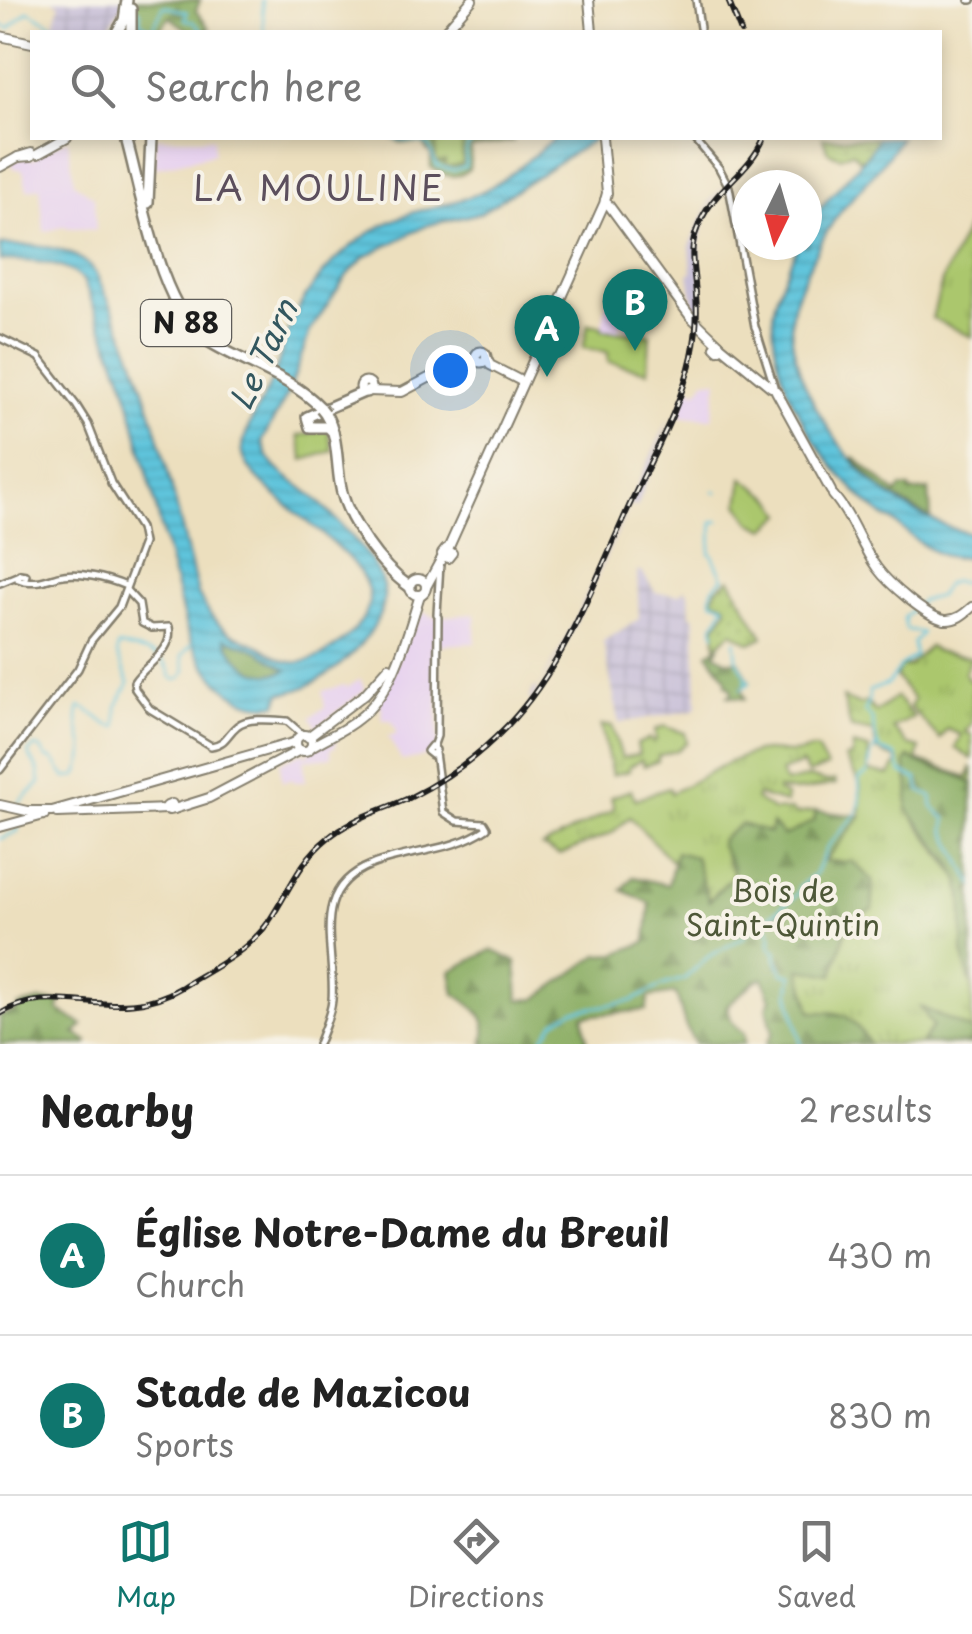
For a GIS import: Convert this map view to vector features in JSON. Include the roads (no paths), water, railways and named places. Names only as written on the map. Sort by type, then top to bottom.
[{"type":"highway","points":[[125,30],[130,2]]},
{"type":"highway","name":"N 88","points":[[126,140],[158,258],[178,312],[200,336],[303,391],[321,410],[338,443],[342,485],[348,502],[388,568],[418,587]]},
{"type":"highway","name":"N 88","points":[[126,140],[173,294],[187,320],[208,339],[266,372]]},
{"type":"highway","points":[[150,215],[147,190],[151,140]]},
{"type":"highway","points":[[303,391],[326,404],[344,401],[364,390]]},
{"type":"highway","points":[[364,390],[307,417],[307,424],[314,429],[331,428],[346,504],[385,567],[418,587]]},
{"type":"highway","points":[[338,443],[338,413],[364,390]]},
{"type":"highway","points":[[321,410],[332,428],[337,460]]},
{"type":"main road","points":[[446,30],[472,0]]},
{"type":"main road","points":[[590,0],[593,30]]},
{"type":"main road","points":[[0,36],[30,43]]},
{"type":"main road","points":[[0,166],[62,140]]},
{"type":"main road","points":[[602,140],[608,197],[683,307],[720,345],[774,388],[876,567],[918,605],[945,620],[961,616],[972,607]]},
{"type":"main road","points":[[302,738],[310,747],[354,723],[373,705],[412,625],[418,587],[437,574],[608,197],[602,140]]},
{"type":"main road","points":[[364,390],[398,394],[453,365],[480,359],[521,386]]},
{"type":"main road","points":[[0,826],[70,812],[171,809],[209,798],[370,688],[400,650],[415,614],[418,587]]},
{"type":"main road","points":[[0,804],[18,810],[56,810],[302,738]]},
{"type":"street","points":[[696,0],[700,28]]},
{"type":"street","points":[[696,140],[727,183],[755,329],[774,388]]},
{"type":"street","points":[[0,338],[38,358],[84,416],[114,488],[142,533],[142,550],[119,607],[91,642],[78,669],[0,770]]},
{"type":"street","points":[[318,1044],[332,1002],[329,952],[333,896],[368,866],[408,854],[440,850],[486,830],[485,823],[457,821],[443,812],[434,750],[437,574]]},
{"type":"street","points":[[0,583],[76,576],[103,578],[126,588],[138,602],[142,623],[152,628],[169,626],[170,638],[160,657],[136,677],[135,689],[150,709],[207,746],[224,742],[244,722],[287,720],[302,738]]},
{"type":"water","points":[[552,140],[593,140],[480,213],[428,225],[365,257],[347,275],[310,331],[289,392],[262,441],[277,469],[318,501],[361,547],[381,578],[384,596],[369,634],[335,668],[298,690],[281,693],[277,704],[246,701],[210,672],[187,631],[125,384],[83,280],[54,265],[0,260],[0,245],[58,249],[92,268],[138,370],[204,605],[216,622],[230,632],[285,661],[307,661],[328,652],[360,622],[368,607],[367,586],[333,543],[261,482],[247,464],[245,437],[270,386],[287,333],[314,285],[356,242],[391,221],[481,192]],"holes":[[[225,638],[259,651],[287,670],[267,674],[249,668]]]},
{"type":"water","points":[[877,140],[899,140],[822,239],[822,206]]},
{"type":"water","points":[[791,260],[811,260],[796,297],[791,321],[793,347],[801,375],[829,429],[865,475],[883,491],[937,522],[972,534],[972,559],[942,555],[924,546],[859,495],[821,450],[792,399],[775,345],[773,317]]},
{"type":"waterway","points":[[262,0],[264,30]]},
{"type":"waterway","points":[[152,30],[164,6],[187,12],[185,19],[201,30]]},
{"type":"waterway","points":[[135,9],[140,11],[140,22],[152,30]]},
{"type":"waterway","points":[[0,24],[9,29],[28,11],[62,30]]},
{"type":"waterway","points":[[110,30],[117,23]]},
{"type":"waterway","points":[[76,30],[87,30]]},
{"type":"waterway","points":[[399,140],[428,145],[437,166],[453,170],[465,167],[468,146],[473,140]]},
{"type":"waterway","points":[[710,554],[713,522],[719,521]]},
{"type":"waterway","points":[[712,554],[723,578]]},
{"type":"waterway","points":[[869,699],[869,691],[888,684],[901,666],[915,656],[913,643],[922,633],[906,629],[904,617],[921,601],[939,596],[946,584],[966,584],[972,562]]},
{"type":"waterway","points":[[715,634],[713,626],[725,605],[712,601],[711,594],[723,579]]},
{"type":"waterway","points":[[735,641],[737,659],[750,683],[747,685]]},
{"type":"waterway","points":[[18,804],[40,783],[28,753],[34,747],[53,759],[66,778],[77,776],[84,754],[78,724],[80,707],[117,727],[117,707],[129,683],[117,654],[118,646],[158,657],[176,680],[182,677],[182,656],[192,644]]},
{"type":"waterway","points":[[741,689],[747,685],[745,681]]},
{"type":"waterway","points":[[869,701],[865,711],[872,719],[877,744],[873,752]]},
{"type":"waterway","points":[[877,744],[880,750],[896,756],[901,772],[917,779],[920,791],[932,797],[933,807],[946,819],[945,830],[972,884]]},
{"type":"waterway","points":[[751,931],[798,894],[799,887],[815,874],[828,846],[856,815],[859,779],[868,773],[871,754]]},
{"type":"waterway","points":[[0,839],[18,831],[18,827]]},
{"type":"waterway","points":[[765,925],[771,933],[770,947],[776,951],[783,973],[792,975],[789,992],[801,1044]]},
{"type":"waterway","points":[[540,1044],[554,1022],[573,1011],[632,1001],[684,979],[708,957],[746,936]]},
{"type":"railway","points":[[728,0],[740,30]]},
{"type":"railway","points":[[0,1014],[43,1000],[133,1003],[182,987],[228,959],[259,934],[301,868],[328,838],[444,778],[486,746],[519,712],[574,627],[681,394],[696,333],[692,250],[695,235],[710,205],[763,140]]},
{"type":"place","name":"Stade de Mazicou","points":[[635,351]]},
{"type":"place","name":"Église Notre-Dame du Breuil","points":[[547,377]]},
{"type":"district","name":"LA MOULINE","points":[[319,189]]},
{"type":"water label","name":"Le Tarn","points":[[264,355]]},
{"type":"park label","name":"Bois de Saint-Quintin","points":[[783,909]]}]
